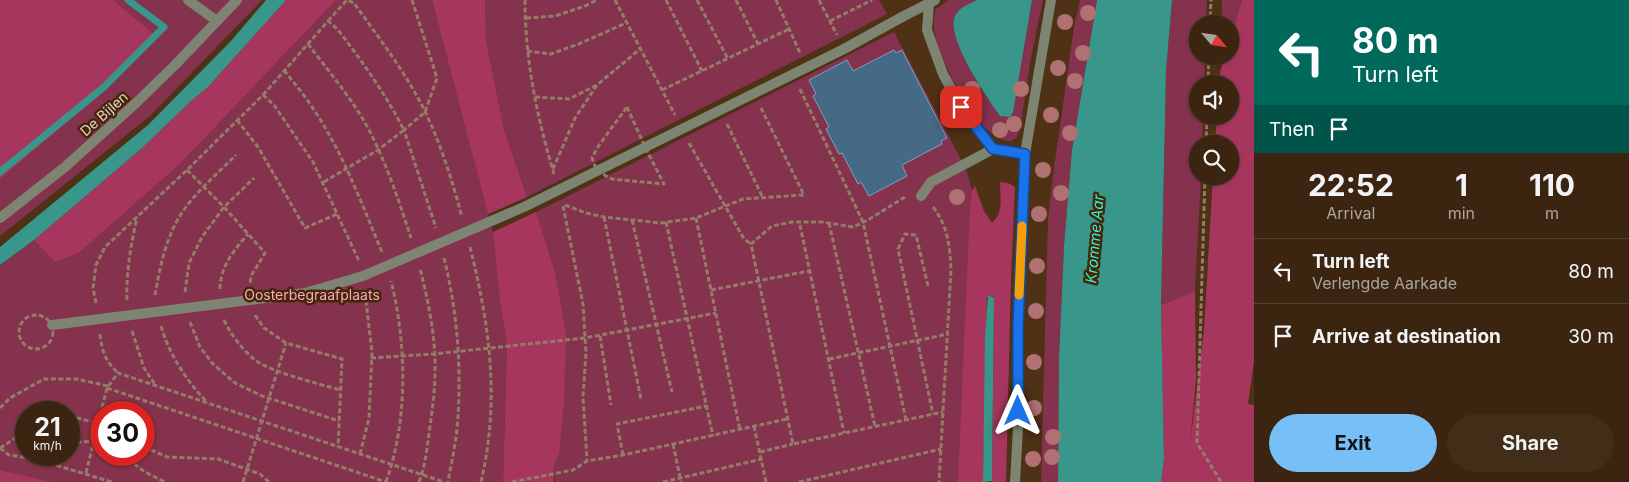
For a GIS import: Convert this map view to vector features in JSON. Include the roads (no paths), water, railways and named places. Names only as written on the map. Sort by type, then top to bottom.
[{"type":"street","points":[[188,0],[217,21]]},
{"type":"street","name":"De Bijlen","points":[[0,218],[65,167],[136,103],[237,0]]},
{"type":"street","points":[[1016,482],[1018,326],[1025,154],[1051,0]]},
{"type":"street","points":[[932,2],[927,30],[943,74],[961,107],[993,149]]},
{"type":"street","points":[[52,325],[306,292],[363,276],[524,207],[807,67],[932,2]]},
{"type":"street","points":[[921,196],[931,182],[993,149],[1025,154]]},
{"type":"water","points":[[266,0],[286,0],[208,87],[141,149],[34,240],[0,265],[0,247],[148,125],[230,42]]},
{"type":"water","points":[[977,0],[1032,0],[1013,112],[1010,117],[1000,116],[977,82],[961,52],[956,38],[955,16],[962,8]]},
{"type":"water","name":"Kromme Aar","points":[[1097,0],[1172,0],[1166,71],[1161,305],[1164,459],[1161,482],[1058,482],[1059,358],[1064,245],[1072,150]]},
{"type":"water","points":[[988,295],[994,298],[992,481],[983,482],[985,337]]},
{"type":"waterway","points":[[0,172],[104,87],[164,27],[128,0]]},
{"type":"park label","name":"Oosterbegraafplaats","points":[[312,295]]}]
